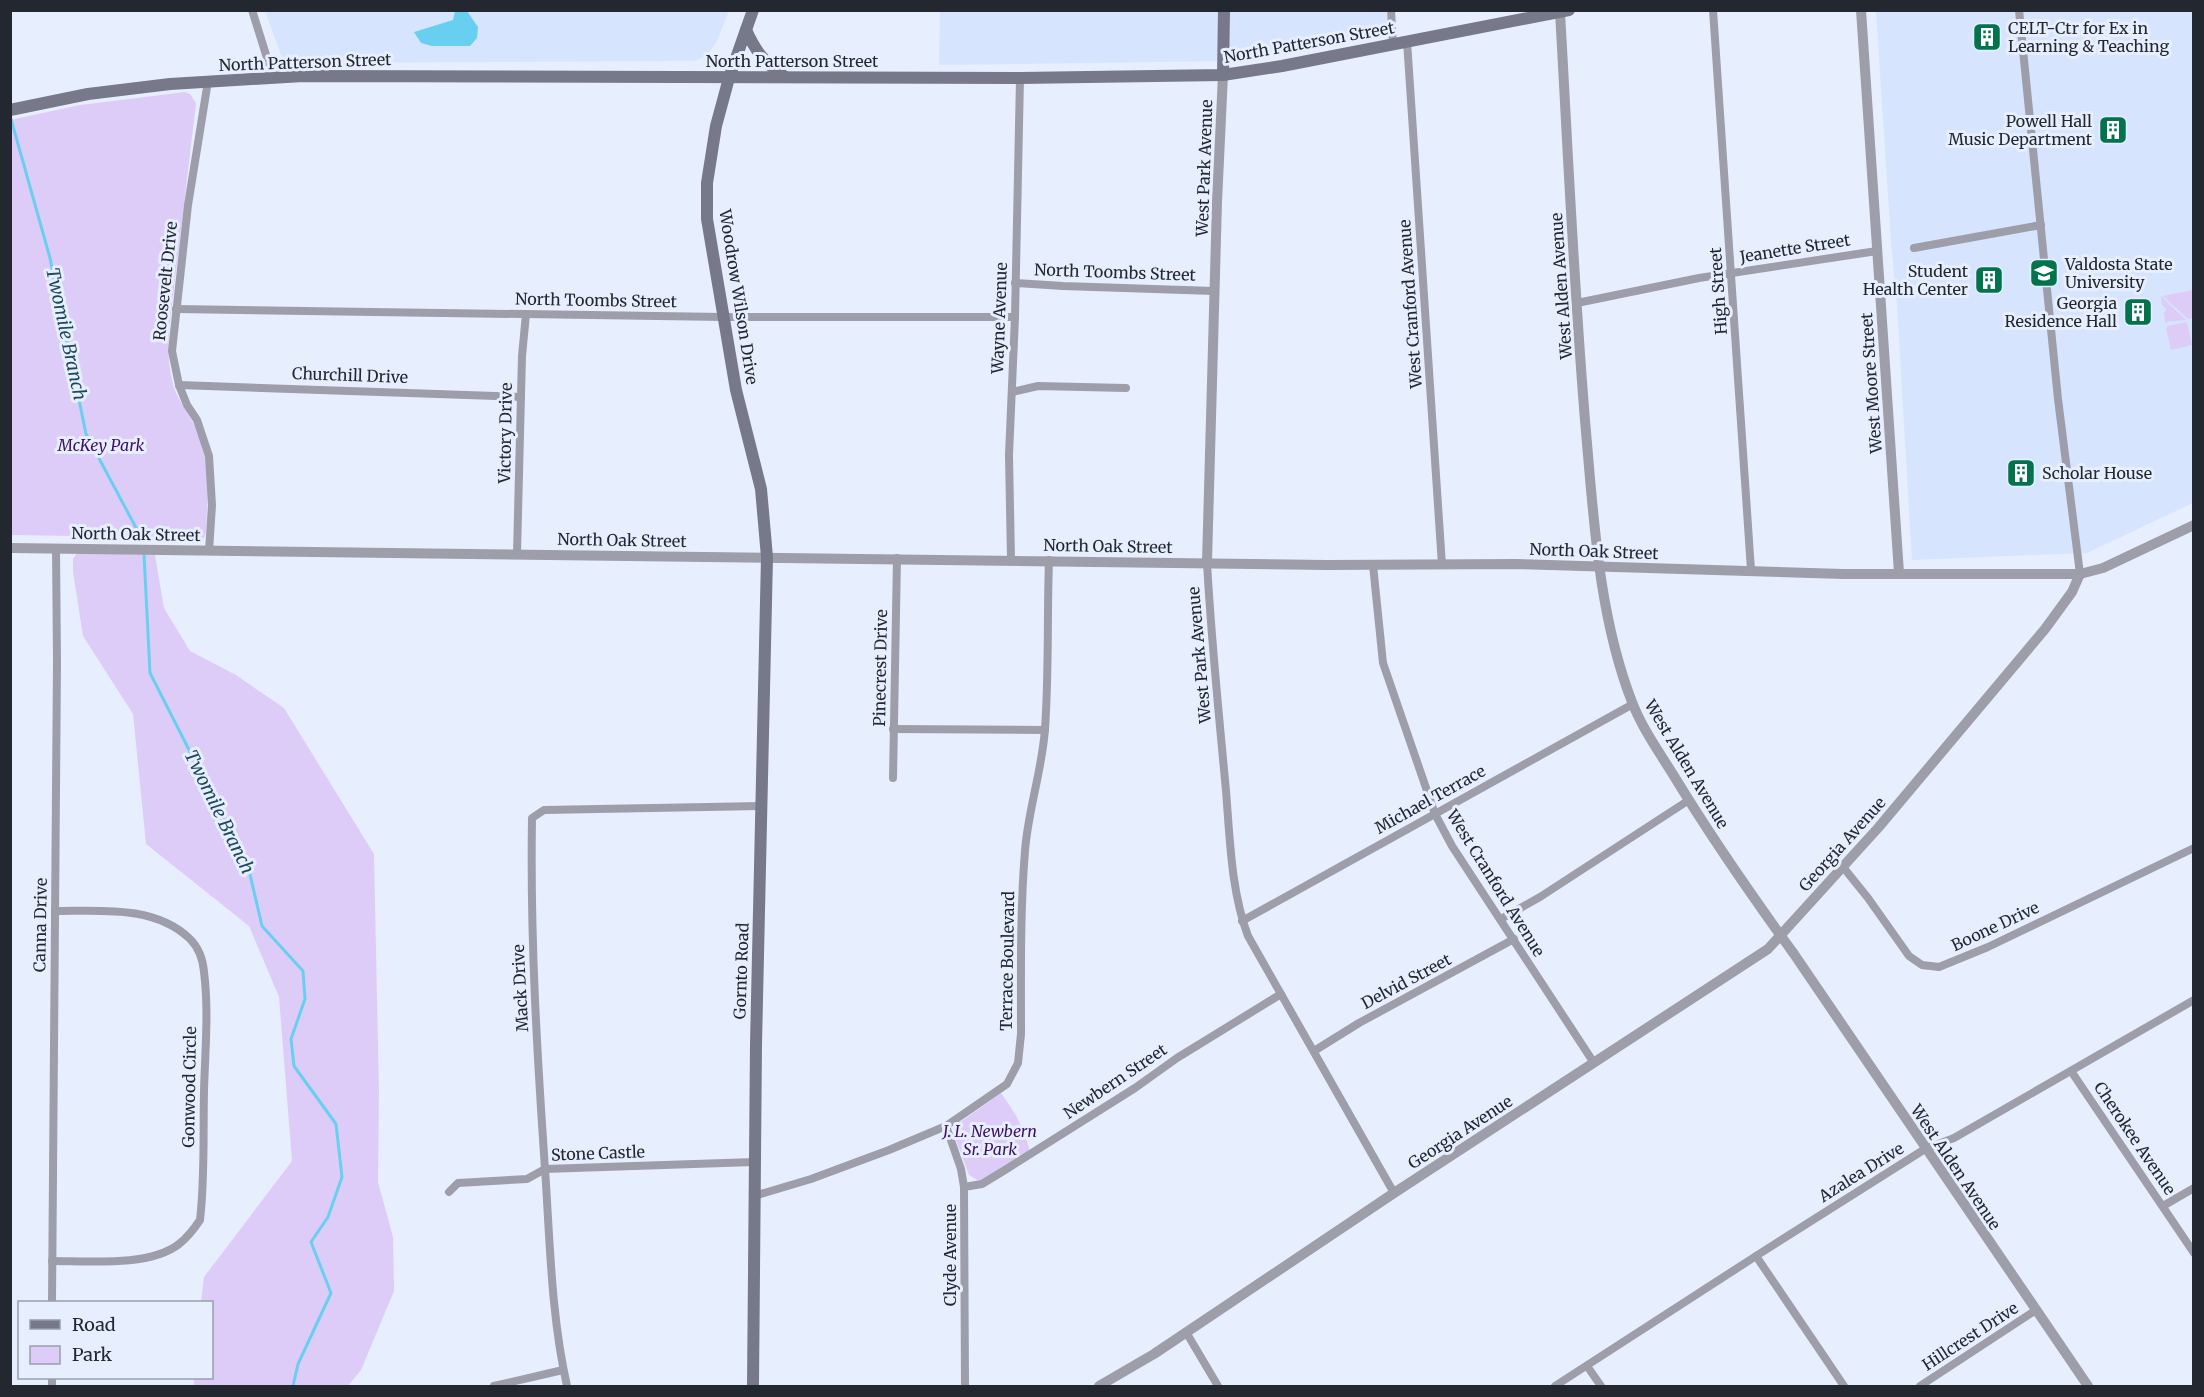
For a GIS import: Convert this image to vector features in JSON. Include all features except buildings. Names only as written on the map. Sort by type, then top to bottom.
[{"type":"main road","name":"Woodrow Wilson Drive","points":[[753,10],[729,78],[716,126],[707,183],[707,219],[736,390],[761,489],[766,557]]},
{"type":"main road","points":[[1223,75],[1224,10]]},
{"type":"main road","name":"North Patterson Street","points":[[10,110],[88,94],[208,81],[273,77],[389,75],[1020,78],[1223,75],[1282,66],[1563,11]]},
{"type":"main road","points":[[746,30],[756,52],[767,64],[786,78]]},
{"type":"main road","name":"Gornto Road","points":[[753,1386],[754,1162],[766,557]]},
{"type":"street","points":[[252,10],[273,77]]},
{"type":"street","points":[[1391,10],[1394,44]]},
{"type":"street","name":"High Street","points":[[1713,10],[1751,570]]},
{"type":"street","name":"West Moore Street","points":[[1861,10],[1899,573]]},
{"type":"street","points":[[2019,10],[2058,399],[2080,574]]},
{"type":"street","name":"West Alden Avenue","points":[[1563,11],[1577,303],[1599,565],[1622,674],[1633,704],[1689,801],[2088,1386]]},
{"type":"street","name":"West Cranford Avenue","points":[[1407,41],[1442,565]]},
{"type":"street","name":"West Park Avenue","points":[[1223,75],[1214,291],[1207,562],[1237,901],[1248,936],[1394,1193]]},
{"type":"street","name":"Wayne Avenue","points":[[1011,559],[1009,455],[1015,317],[1020,78]]},
{"type":"street","name":"Roosevelt Drive","points":[[208,81],[188,205],[172,351],[179,385],[187,405],[197,420],[209,456],[212,496],[209,550]]},
{"type":"street","points":[[1914,248],[2041,225]]},
{"type":"street","name":"Jeanette Street","points":[[1577,303],[1731,273],[1877,251]]},
{"type":"street","name":"North Toombs Street","points":[[1015,283],[1214,291]]},
{"type":"street","name":"North Toombs Street","points":[[176,309],[723,317],[1015,317]]},
{"type":"street","name":"Victory Drive","points":[[517,553],[522,356],[526,314]]},
{"type":"street","name":"Churchill Drive","points":[[179,385],[521,397]]},
{"type":"street","points":[[1012,392],[1038,386],[1126,388]]},
{"type":"street","name":"North Oak Street","points":[[10,548],[1372,565],[1599,565],[1703,570],[2080,574],[2103,568],[2193,525]]},
{"type":"street","name":"Canna Drive","points":[[52,1301],[56,548]]},
{"type":"street","name":"Pinecrest Drive","points":[[893,778],[897,558]]},
{"type":"street","name":"Terrace Boulevard","points":[[754,1196],[811,1179],[946,1126],[1007,1084],[1018,1063],[1021,1034],[1025,851],[1028,819],[1035,796],[1045,729],[1049,560]]},
{"type":"street","name":"West Cranford Avenue","points":[[1372,565],[1383,663],[1435,814],[1452,846],[1594,1063]]},
{"type":"street","name":"Georgia Avenue","points":[[1099,1386],[1186,1332],[1768,949],[1878,828],[2045,629],[2072,592],[2080,574]]},
{"type":"street","name":"Michael Terrace","points":[[1242,921],[1633,704]]},
{"type":"street","points":[[893,729],[1045,729]]},
{"type":"street","points":[[1501,919],[1540,897],[1689,801]]},
{"type":"street","name":"Mack Drive","points":[[567,1386],[553,1294],[545,1169],[531,906],[532,818],[544,810],[761,806]]},
{"type":"street","name":"Boone Drive","points":[[1843,867],[1909,956],[1922,965],[1932,968],[1955,962],[1988,947],[2193,848]]},
{"type":"street","name":"Gonwood Circle","points":[[52,1261],[123,1260],[148,1257],[177,1246],[200,1220],[206,1029],[201,959],[198,949],[180,931],[168,923],[141,915],[55,912]]},
{"type":"street","name":"Delvid Street","points":[[1314,1051],[1359,1023],[1514,939]]},
{"type":"street","name":"Newbern Street","points":[[964,1187],[982,1184],[1005,1170],[1135,1088],[1177,1058],[1281,994]]},
{"type":"street","name":"Azalea Drive","points":[[1555,1386],[1925,1149],[1954,1138],[2193,1000]]},
{"type":"street","name":"Cherokee Avenue","points":[[2071,1071],[2193,1253]]},
{"type":"street","name":"Clyde Avenue","points":[[946,1126],[961,1169],[964,1187],[965,1386]]},
{"type":"street","name":"Stone Castle","points":[[449,1192],[458,1183],[527,1179],[545,1169],[754,1162]]},
{"type":"street","points":[[2163,1206],[2193,1188]]},
{"type":"street","points":[[1756,1256],[1844,1386]]},
{"type":"street","name":"Hillcrest Drive","points":[[1920,1386],[2036,1310]]},
{"type":"street","points":[[1186,1332],[1218,1386]]},
{"type":"street","points":[[1587,1366],[1600,1386]]},
{"type":"street","points":[[494,1386],[563,1370]]},
{"type":"shaded area","points":[[1386,10],[1389,28],[1234,61],[939,65],[940,11]]},
{"type":"shaded area","points":[[265,11],[729,11],[717,41],[707,56],[694,61],[292,63],[283,60]]},
{"type":"shaded area","name":"Valdosta State University","points":[[1876,11],[2193,11],[2193,503],[2087,553],[1912,560]]},
{"type":"green space","name":"McKey Park","points":[[185,92],[190,94],[196,103],[169,331],[169,357],[175,391],[198,431],[205,453],[208,492],[204,538],[192,542],[11,535],[10,120],[80,105]]},
{"type":"green space","points":[[2193,290],[2193,318],[2188,319],[2163,296]]},
{"type":"green space","points":[[2161,296],[2186,320],[2165,322],[2166,309],[2162,305]]},
{"type":"green space","points":[[2187,322],[2192,345],[2171,350],[2166,328]]},
{"type":"green space","points":[[77,553],[155,555],[164,608],[190,651],[236,675],[284,708],[374,854],[379,1093],[378,1182],[393,1237],[394,1291],[361,1370],[348,1386],[194,1386],[194,1379],[213,1379],[213,1301],[201,1301],[204,1277],[292,1161],[279,997],[249,926],[146,844],[133,714],[83,636],[73,559]]},
{"type":"green space","name":"J. L. Newbern Sr. Park","points":[[1001,1093],[1019,1121],[1030,1152],[981,1182],[969,1175],[954,1135],[955,1126]]},
{"type":"water","points":[[455,11],[467,11],[478,27],[477,38],[470,46],[432,46],[421,43],[414,32],[453,20]]},
{"type":"waterway","name":"Twomile Branch","points":[[11,119],[50,258],[86,434],[142,539]]},
{"type":"waterway","name":"Twomile Branch","points":[[144,554],[150,673],[248,866],[262,926],[303,971],[305,999],[291,1039],[294,1066],[336,1124],[342,1177],[328,1217],[311,1242],[331,1293],[298,1364],[293,1386]]},
{"type":"place","name":"CELT-Ctr for Ex in Learning & Teaching","points":[[1987,37]]},
{"type":"place","name":"Powell Hall Music Department","points":[[2113,130]]},
{"type":"place","name":"Valdosta State University","points":[[2044,273]]},
{"type":"place","name":"Student Health Center","points":[[1989,280]]},
{"type":"place","name":"Georgia Residence Hall","points":[[2138,312]]},
{"type":"place","name":"Scholar House","points":[[2021,473]]}]
